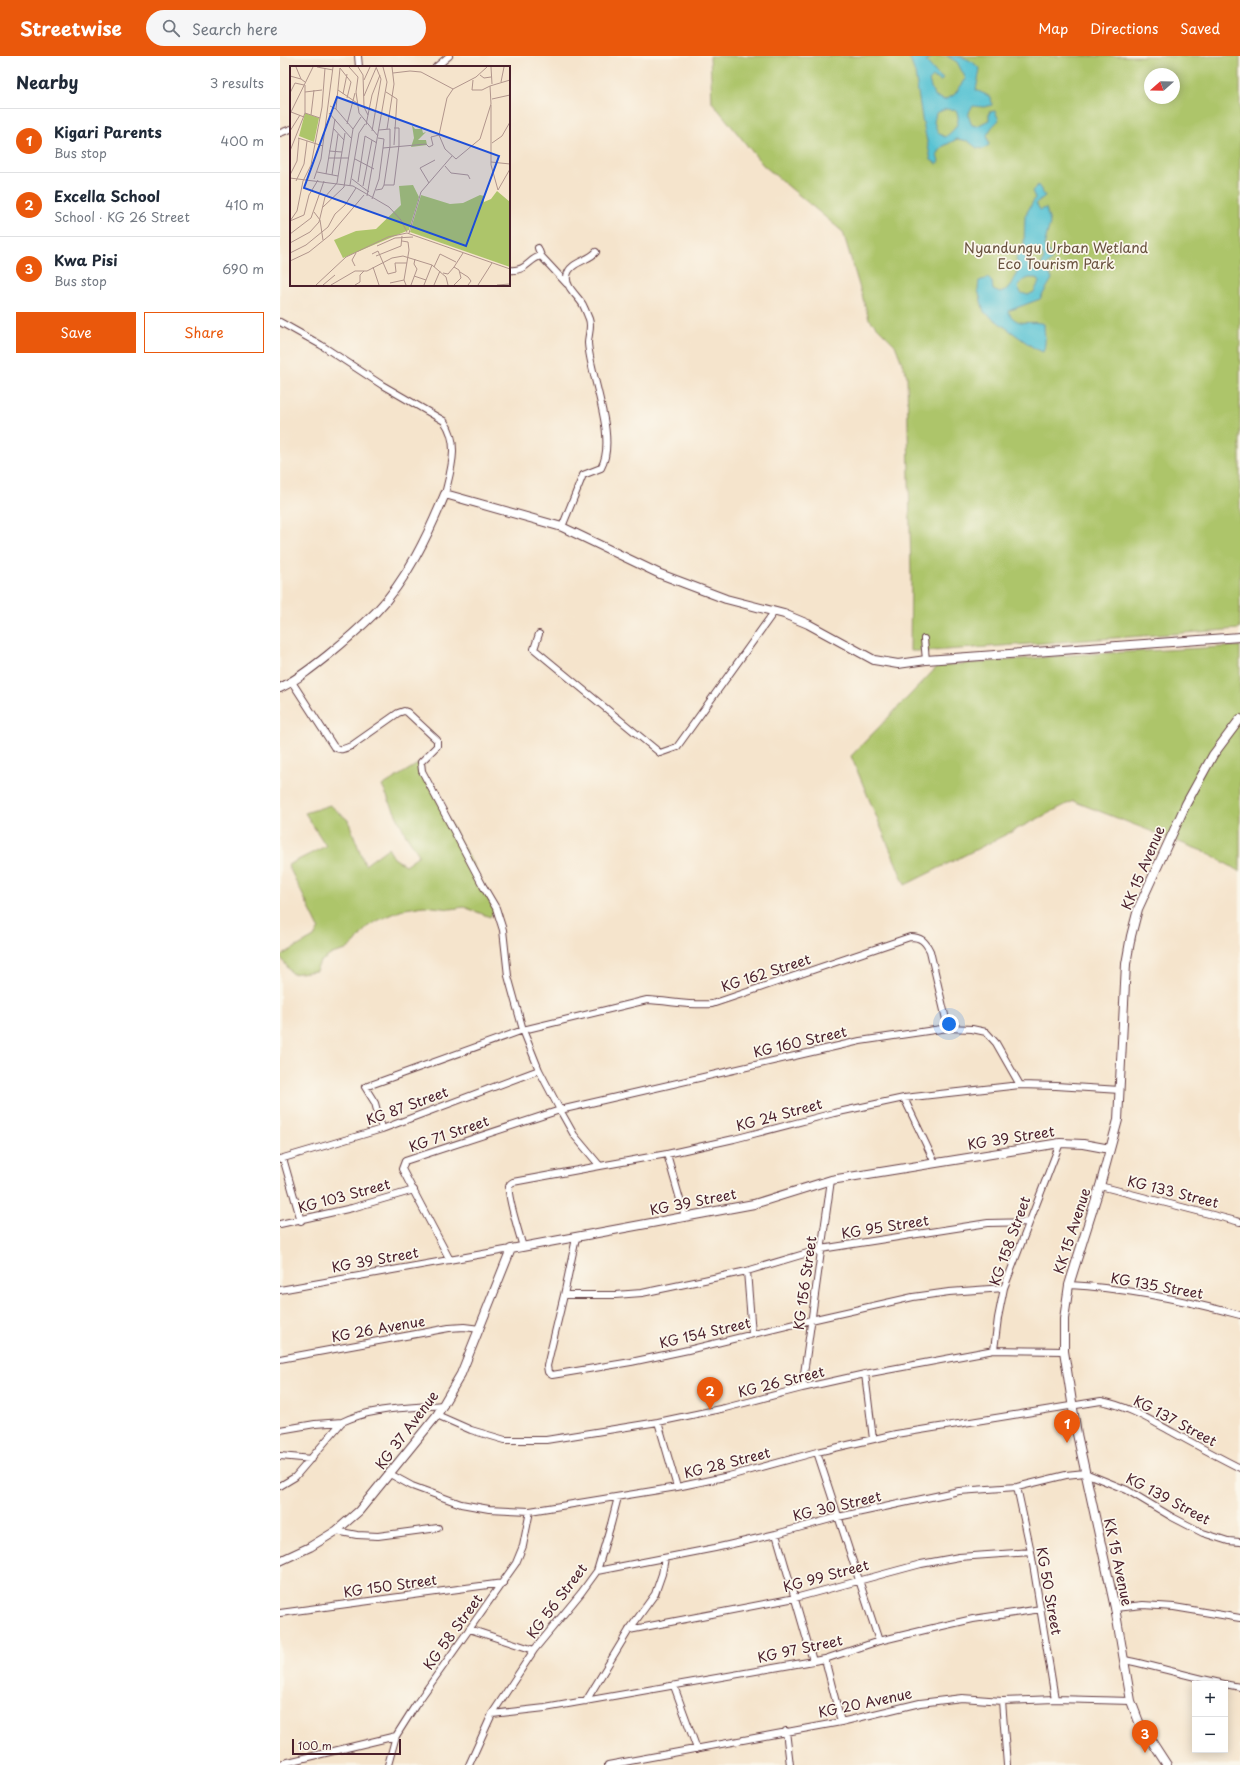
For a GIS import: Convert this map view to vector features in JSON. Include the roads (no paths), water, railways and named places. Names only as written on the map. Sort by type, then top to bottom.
[{"type":"street","points":[[358,56],[359,66]]},
{"type":"street","points":[[437,66],[449,56]]},
{"type":"street","points":[[280,133],[290,129]]},
{"type":"street","points":[[538,248],[542,256],[568,284],[583,304],[590,320],[588,342],[600,400],[606,450],[601,468],[583,475],[562,527]]},
{"type":"street","points":[[568,284],[567,276],[569,271],[576,264],[593,256],[596,252]]},
{"type":"street","points":[[510,270],[523,269],[535,258],[542,256]]},
{"type":"street","points":[[553,268],[560,271],[569,271]]},
{"type":"street","points":[[280,322],[320,345],[382,385],[444,421],[450,429],[454,449],[445,494],[418,552],[401,579],[376,612],[344,642],[292,682],[280,688]]},
{"type":"street","points":[[445,494],[562,527],[660,574],[726,599],[774,612],[808,624],[874,660],[898,664],[926,660],[1240,637]]},
{"type":"street","points":[[539,634],[534,649],[660,753],[677,747],[774,612]]},
{"type":"street","points":[[924,639],[926,660]]},
{"type":"street","points":[[292,682],[334,747],[338,750],[342,750],[350,746],[398,713],[404,711],[407,712],[437,740],[437,746],[421,762],[422,771],[496,908],[504,930],[508,976],[523,1030],[539,1070],[574,1135],[600,1166]]},
{"type":"street","name":"KK 15 Avenue","points":[[1167,1765],[1139,1722],[1131,1701],[1115,1608],[1085,1473],[1073,1405],[1064,1351],[1064,1319],[1069,1285],[1100,1186],[1118,1120],[1126,964],[1138,909],[1186,804],[1213,755],[1240,719]]},
{"type":"street","name":"KG 162 Street","points":[[523,1030],[647,1000],[699,1005],[712,1004],[910,937],[919,937],[926,942],[930,951],[948,1028]]},
{"type":"street","name":"KG 160 Street","points":[[560,1110],[860,1041],[948,1028],[972,1029],[986,1032],[996,1043],[1020,1085]]},
{"type":"street","points":[[382,1129],[375,1103],[365,1087],[523,1030]]},
{"type":"street","name":"KG 87 Street","points":[[282,1158],[382,1129],[539,1070]]},
{"type":"street","name":"KG 24 Street","points":[[523,1247],[509,1190],[510,1184],[513,1182],[667,1154],[762,1133],[834,1113],[904,1098],[1020,1085],[1120,1090]]},
{"type":"street","points":[[904,1098],[935,1163]]},
{"type":"street","name":"KG 71 Street","points":[[450,1260],[402,1169],[405,1162],[560,1110]]},
{"type":"street","name":"KG 39 Street","points":[[280,1290],[576,1238],[754,1204],[831,1180],[1060,1143],[1083,1144],[1110,1149]]},
{"type":"street","name":"KG 158 Street","points":[[994,1350],[1004,1288],[1060,1143]]},
{"type":"street","points":[[667,1154],[685,1217]]},
{"type":"street","points":[[282,1158],[301,1221]]},
{"type":"street","name":"KG 156 Street","points":[[802,1388],[821,1249],[828,1212],[831,1180]]},
{"type":"street","name":"KG 133 Street","points":[[1100,1186],[1240,1222]]},
{"type":"street","name":"KG 103 Street","points":[[280,1224],[301,1221],[414,1190]]},
{"type":"street","name":"KG 95 Street","points":[[564,1295],[615,1296],[642,1293],[747,1271],[821,1249],[988,1223],[1029,1222]]},
{"type":"street","name":"KG 154 Street","points":[[576,1238],[547,1366],[548,1372],[552,1375],[631,1362],[688,1350],[913,1297],[949,1292],[1004,1288]]},
{"type":"street","name":"KG 37 Avenue","points":[[280,1561],[310,1547],[336,1532],[359,1511],[437,1415],[461,1374],[511,1249]]},
{"type":"street","points":[[747,1271],[752,1334]]},
{"type":"street","name":"KG 135 Street","points":[[1069,1285],[1112,1289],[1184,1302],[1240,1315]]},
{"type":"street","name":"KG 26 Avenue","points":[[280,1358],[449,1328],[464,1327],[480,1329]]},
{"type":"street","name":"KG 26 Street","points":[[437,1415],[471,1430],[491,1436],[513,1441],[546,1440],[658,1422],[725,1408],[802,1388],[865,1374],[994,1350],[1064,1351]]},
{"type":"street","points":[[865,1374],[874,1439]]},
{"type":"street","name":"KG 137 Street","points":[[1073,1405],[1101,1401],[1118,1404],[1138,1413],[1213,1455],[1240,1468]]},
{"type":"street","points":[[280,1430],[315,1424],[342,1422],[361,1414],[374,1412],[444,1405]]},
{"type":"street","name":"KG 28 Street","points":[[390,1474],[412,1486],[461,1504],[489,1509],[530,1511],[677,1487],[729,1476],[817,1452],[874,1439],[1073,1405]]},
{"type":"street","points":[[280,1486],[295,1477],[312,1459],[342,1422]]},
{"type":"street","points":[[658,1422],[677,1487]]},
{"type":"street","points":[[817,1452],[879,1641]]},
{"type":"street","points":[[280,1456],[312,1459]]},
{"type":"street","name":"KG 30 Street","points":[[597,1571],[776,1534],[838,1517],[959,1491],[1017,1487],[1066,1475],[1085,1473]]},
{"type":"street","name":"KG 139 Street","points":[[1085,1473],[1127,1490],[1172,1517],[1203,1533],[1228,1541],[1240,1542]]},
{"type":"street","name":"KG 50 Street","points":[[1017,1487],[1031,1552],[1055,1699]]},
{"type":"street","name":"KG 56 Street","points":[[469,1765],[492,1714],[534,1650],[582,1593],[597,1571],[618,1497]]},
{"type":"street","name":"KG 58 Street","points":[[388,1765],[396,1736],[415,1706],[516,1563],[521,1552],[530,1511]]},
{"type":"street","points":[[336,1532],[378,1536],[438,1528]]},
{"type":"street","points":[[776,1534],[813,1661]]},
{"type":"street","name":"KG 99 Street","points":[[628,1630],[795,1598],[921,1564],[958,1557],[1031,1552]]},
{"type":"street","points":[[586,1700],[628,1630],[655,1594],[662,1574],[665,1558]]},
{"type":"street","name":"KG 150 Street","points":[[280,1613],[503,1582]]},
{"type":"street","points":[[1115,1608],[1143,1605],[1174,1607],[1240,1618]]},
{"type":"street","name":"KG 97 Street","points":[[492,1714],[545,1708],[825,1659],[879,1641],[973,1619],[1040,1609]]},
{"type":"street","name":"KG 56 Street","points":[[469,1629],[534,1650]]},
{"type":"street","points":[[825,1659],[841,1722]]},
{"type":"street","points":[[1125,1660],[1240,1687]]},
{"type":"street","points":[[674,1686],[696,1749]]},
{"type":"street","name":"KG 20 Avenue","points":[[608,1765],[841,1722],[920,1703],[962,1698],[1002,1701],[1055,1699],[1131,1701]]},
{"type":"street","points":[[1002,1701],[1006,1765]]},
{"type":"street","points":[[786,1731],[790,1765]]},
{"type":"street","points":[[280,1764],[396,1736]]},
{"type":"water","points":[[909,56],[935,56],[926,61],[943,79],[941,81],[933,77],[929,81],[934,96],[944,100],[954,95],[966,79],[957,62],[947,56],[957,56],[973,62],[980,69],[976,90],[991,97],[992,105],[984,107],[973,106],[969,113],[972,125],[977,126],[989,120],[989,112],[995,111],[999,120],[987,135],[989,145],[983,149],[977,148],[968,141],[957,139],[942,147],[937,155],[939,161],[937,164],[931,160],[922,118],[915,73]],"holes":[[[946,109],[956,110],[958,114],[958,122],[954,129],[945,137],[938,133],[934,122],[936,113]]]},
{"type":"water","points":[[1038,185],[1045,196],[1036,203],[1040,210],[1046,208],[1050,223],[1044,246],[1052,255],[1051,260],[1046,266],[1052,279],[1040,299],[1008,311],[1015,320],[1019,322],[1044,324],[1045,342],[1043,352],[1034,348],[984,312],[978,290],[979,281],[988,278],[992,282],[993,290],[1000,293],[1005,291],[1011,284],[1018,271],[1016,257],[1024,245],[1025,216],[1035,198],[1032,191]],"holes":[[[1038,248],[1044,257],[1041,267],[1036,268],[1029,264],[1029,261],[1032,253]],[[1029,278],[1036,278],[1039,282],[1034,292],[1028,295],[1021,293],[1018,287],[1022,281]]]},
{"type":"place","name":"Excella School","points":[[710,1410]]},
{"type":"place","name":"Kigari Parents","points":[[1067,1443]]},
{"type":"place","name":"Kwa Pisi","points":[[1145,1753]]},
{"type":"park label","name":"Nyandungu Urban Wetland Eco Tourism Park","points":[[1056,256]]}]
